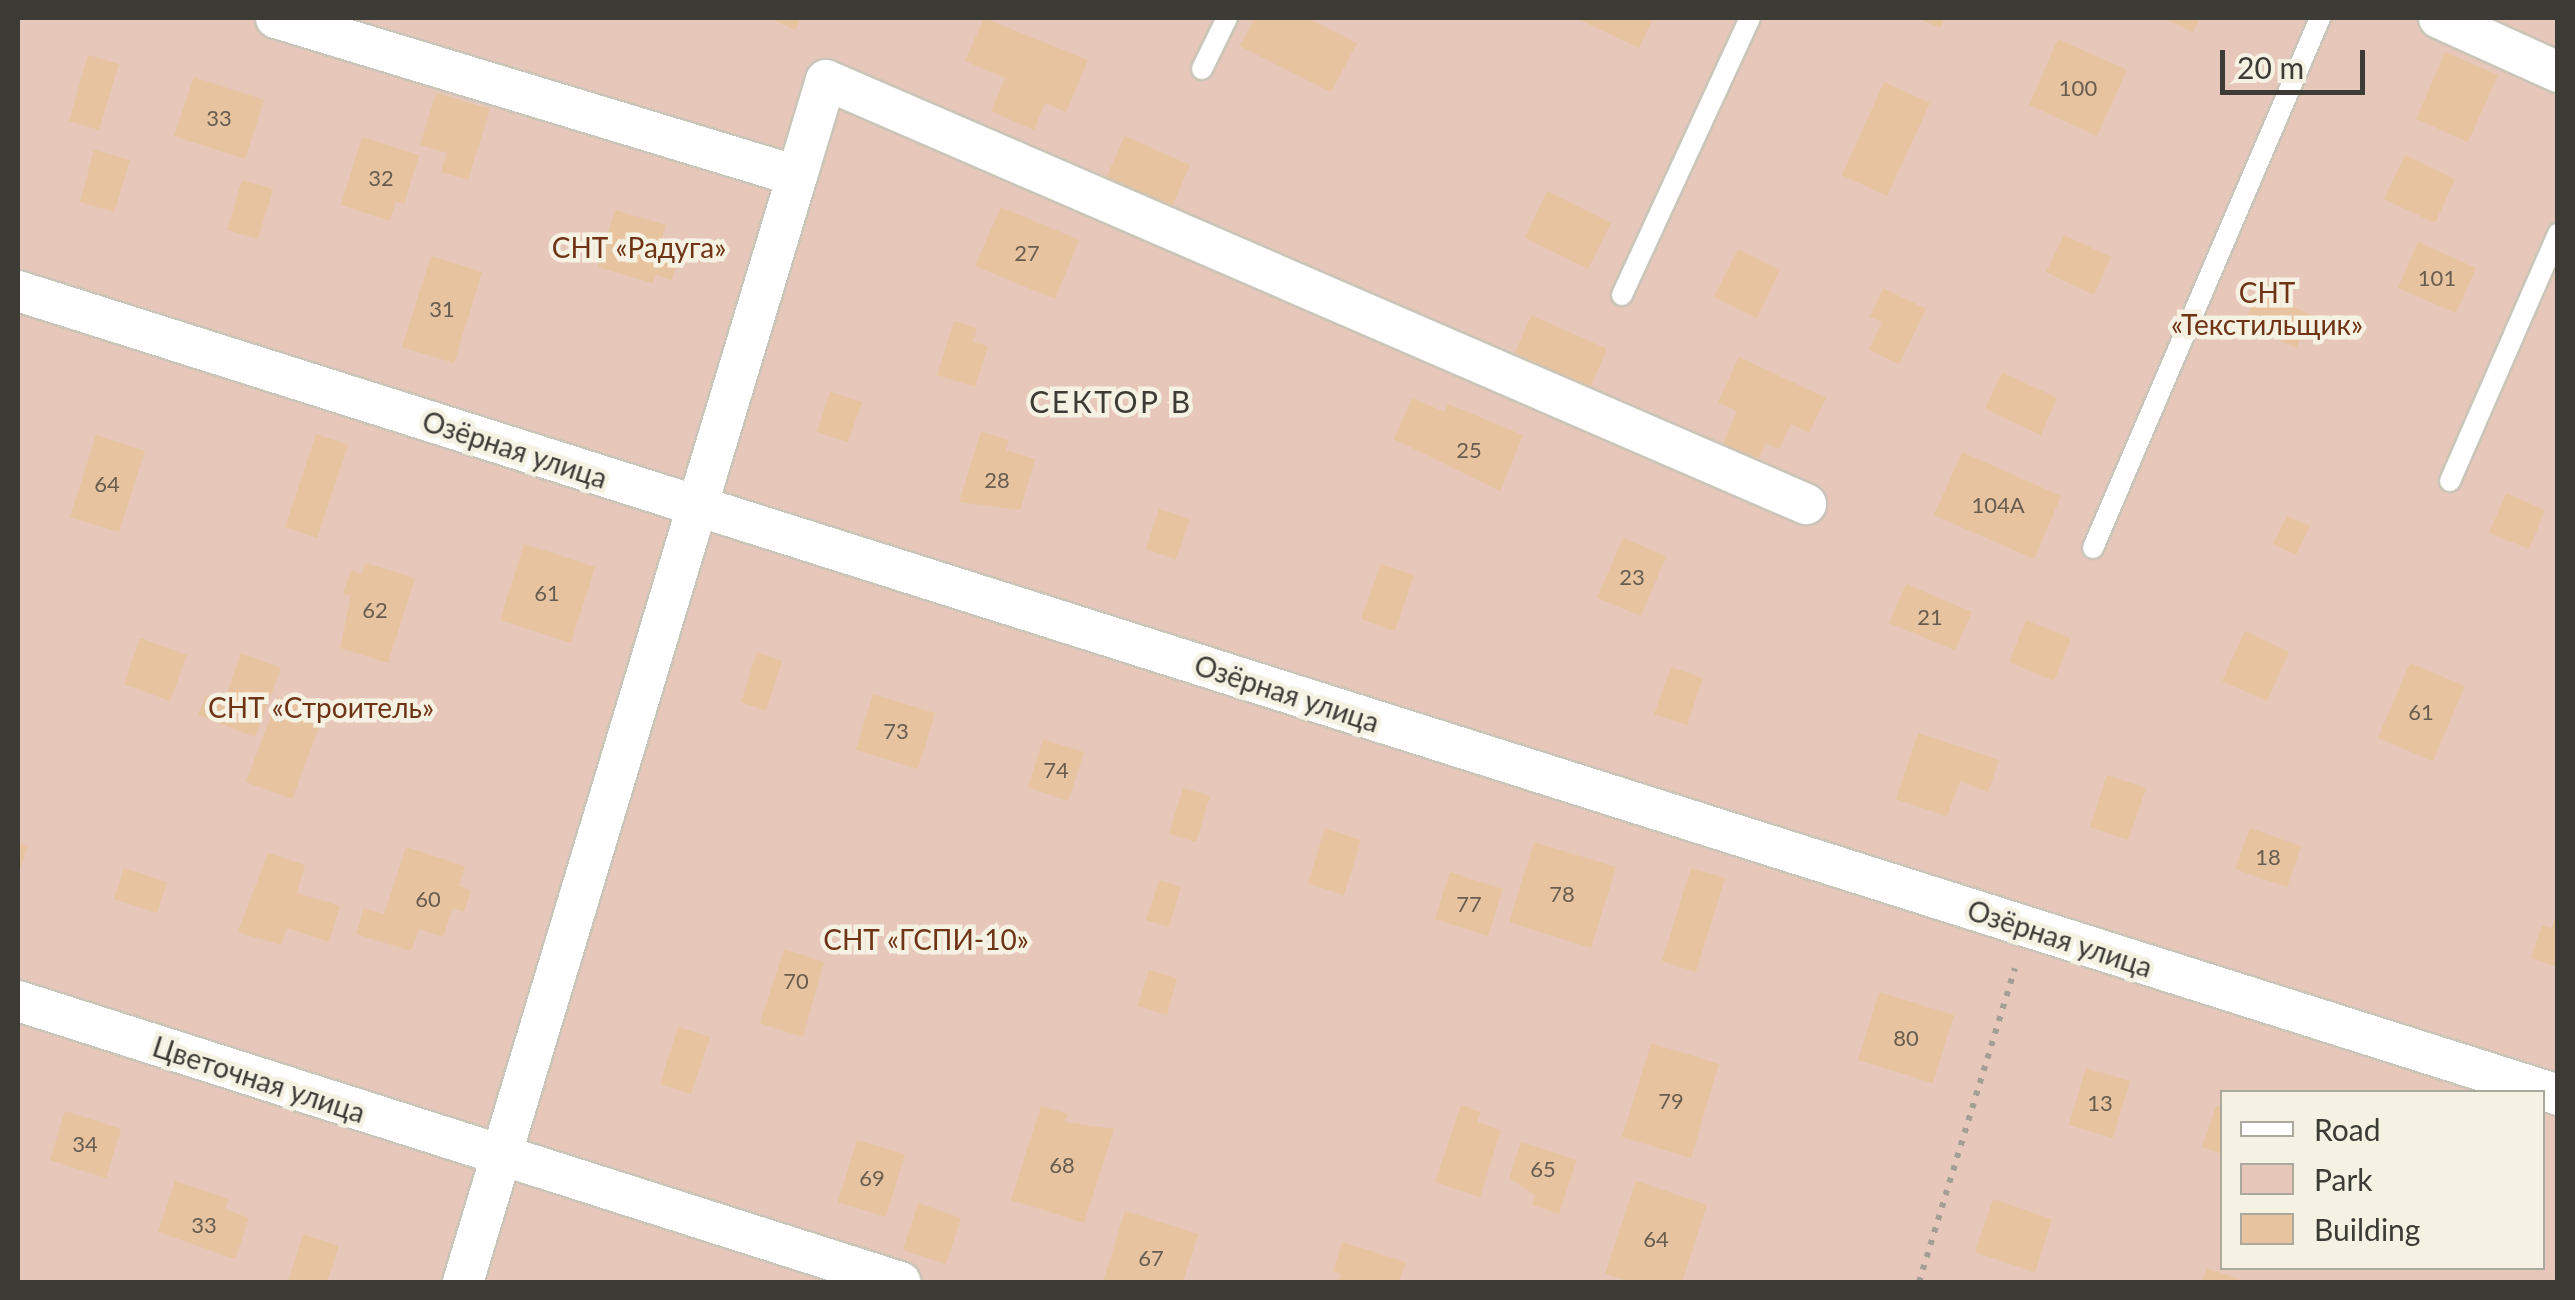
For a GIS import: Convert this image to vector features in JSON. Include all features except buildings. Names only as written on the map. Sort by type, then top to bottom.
[{"type":"street","points":[[276,18],[797,176]]},
{"type":"street","points":[[2438,18],[2558,72]]},
{"type":"street","points":[[463,1282],[826,80],[1806,504]]},
{"type":"street","name":"Озёрная улица","points":[[18,291],[2542,1090]]},
{"type":"street","name":"Цветочная улица","points":[[18,1002],[900,1282]]},
{"type":"lane","points":[[1202,69],[1227,18]]},
{"type":"lane","points":[[1622,294],[1750,18]]},
{"type":"lane","points":[[2093,548],[2320,18]]},
{"type":"lane","points":[[2450,480],[2558,234]]},
{"type":"path","points":[[1919,1282],[2027,927]]},
{"type":"green space","points":[[18,18],[2557,18],[2557,1282],[18,1282]]},
{"type":"district","name":"СЕКТОР В","points":[[1111,401]]},
{"type":"park label","name":"СНТ «Радуга»","points":[[639,247]]},
{"type":"park label","name":"СНТ «Текстильщик»","points":[[2267,308]]},
{"type":"park label","name":"СНТ «Строитель»","points":[[321,707]]},
{"type":"park label","name":"СНТ «ГСПИ-10»","points":[[926,939]]}]
